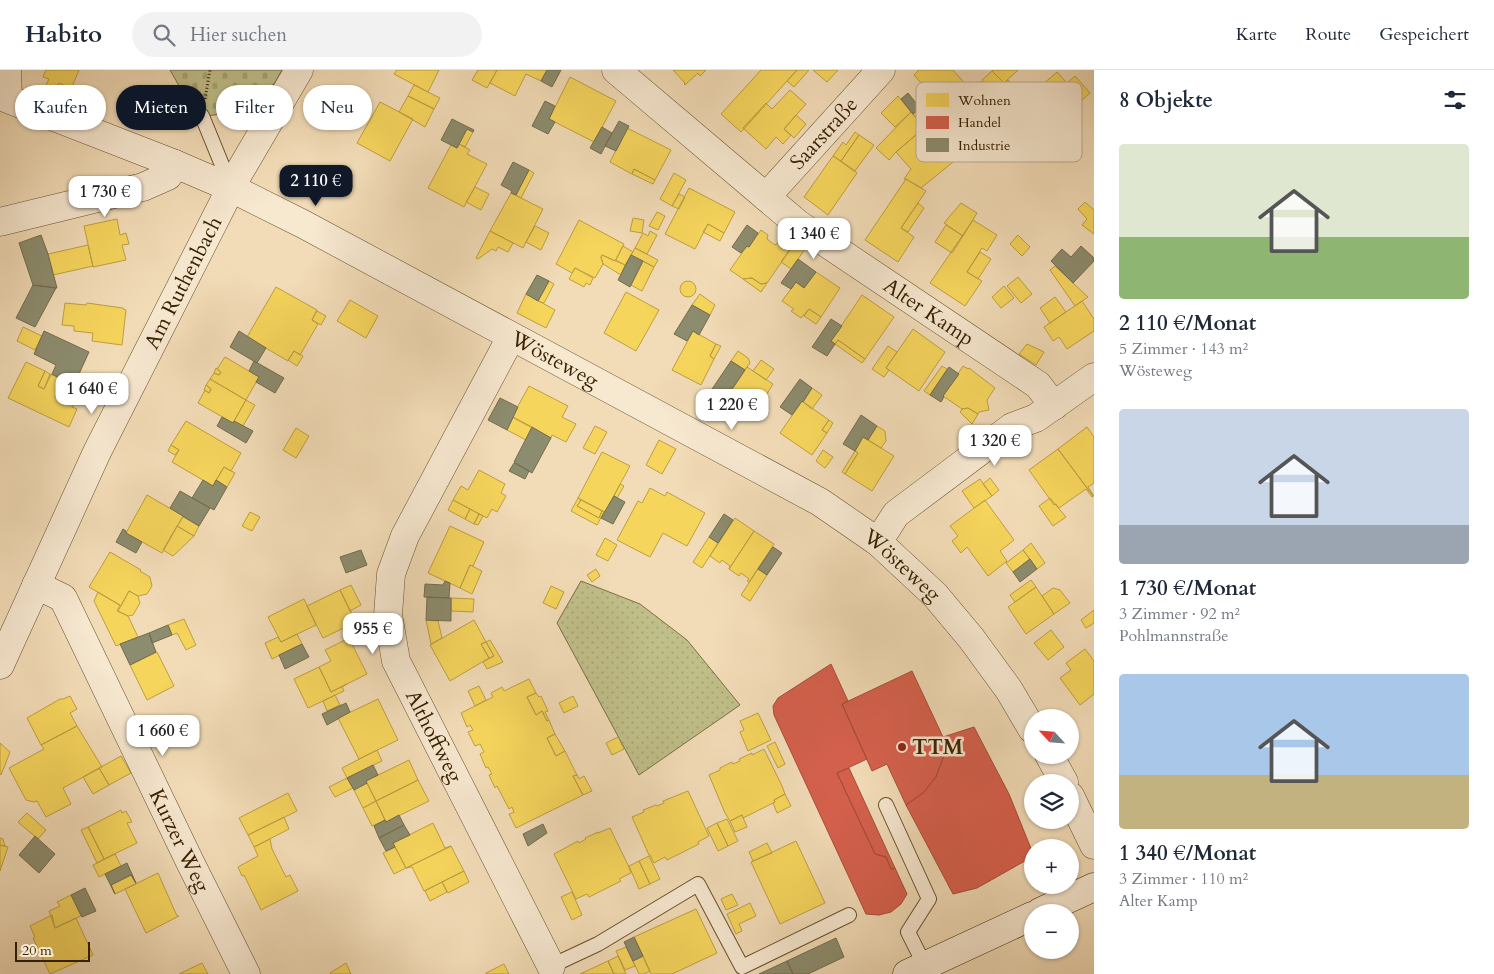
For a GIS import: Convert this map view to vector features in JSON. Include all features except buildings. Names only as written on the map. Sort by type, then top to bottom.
[{"type":"street","points":[[4,97],[8,70]]},
{"type":"street","name":"Am Ruthenbach","points":[[0,665],[97,452],[231,188],[299,70]]},
{"type":"street","name":"Alter Kamp","points":[[616,70],[798,224],[1038,385],[1054,406]]},
{"type":"street","name":"Saarstraße","points":[[766,197],[882,70]]},
{"type":"street","name":"Wösteweg","points":[[4,97],[231,188],[303,224],[820,502],[878,542],[935,596],[972,638],[1009,690],[1024,715]]},
{"type":"street","points":[[0,222],[143,187],[168,176],[175,164]]},
{"type":"street","name":"Althoffweg","points":[[512,337],[405,536],[391,574],[388,615],[396,660],[551,966]]},
{"type":"street","points":[[878,542],[896,514],[1012,427],[1036,418],[1094,377]]},
{"type":"street","name":"Kurzer Weg","points":[[36,585],[63,598],[246,974]]},
{"type":"street","points":[[1079,814],[1094,845]]},
{"type":"street","points":[[1057,904],[1094,887]]},
{"type":"street","points":[[916,970],[1024,920]]},
{"type":"lane","points":[[206,126],[231,188]]},
{"type":"lane","points":[[886,805],[929,899],[908,932],[916,970]]},
{"type":"lane","points":[[551,966],[598,944],[698,884],[742,967],[849,915]]},
{"type":"path","points":[[206,93],[210,70]]},
{"type":"green space","points":[[170,70],[282,70],[273,85],[216,85],[215,115],[206,116],[206,85],[179,85]]},
{"type":"green space","points":[[581,581],[640,604],[687,640],[740,705],[639,775],[557,623]]},
{"type":"place","name":"TTM","points":[[902,747]]}]
